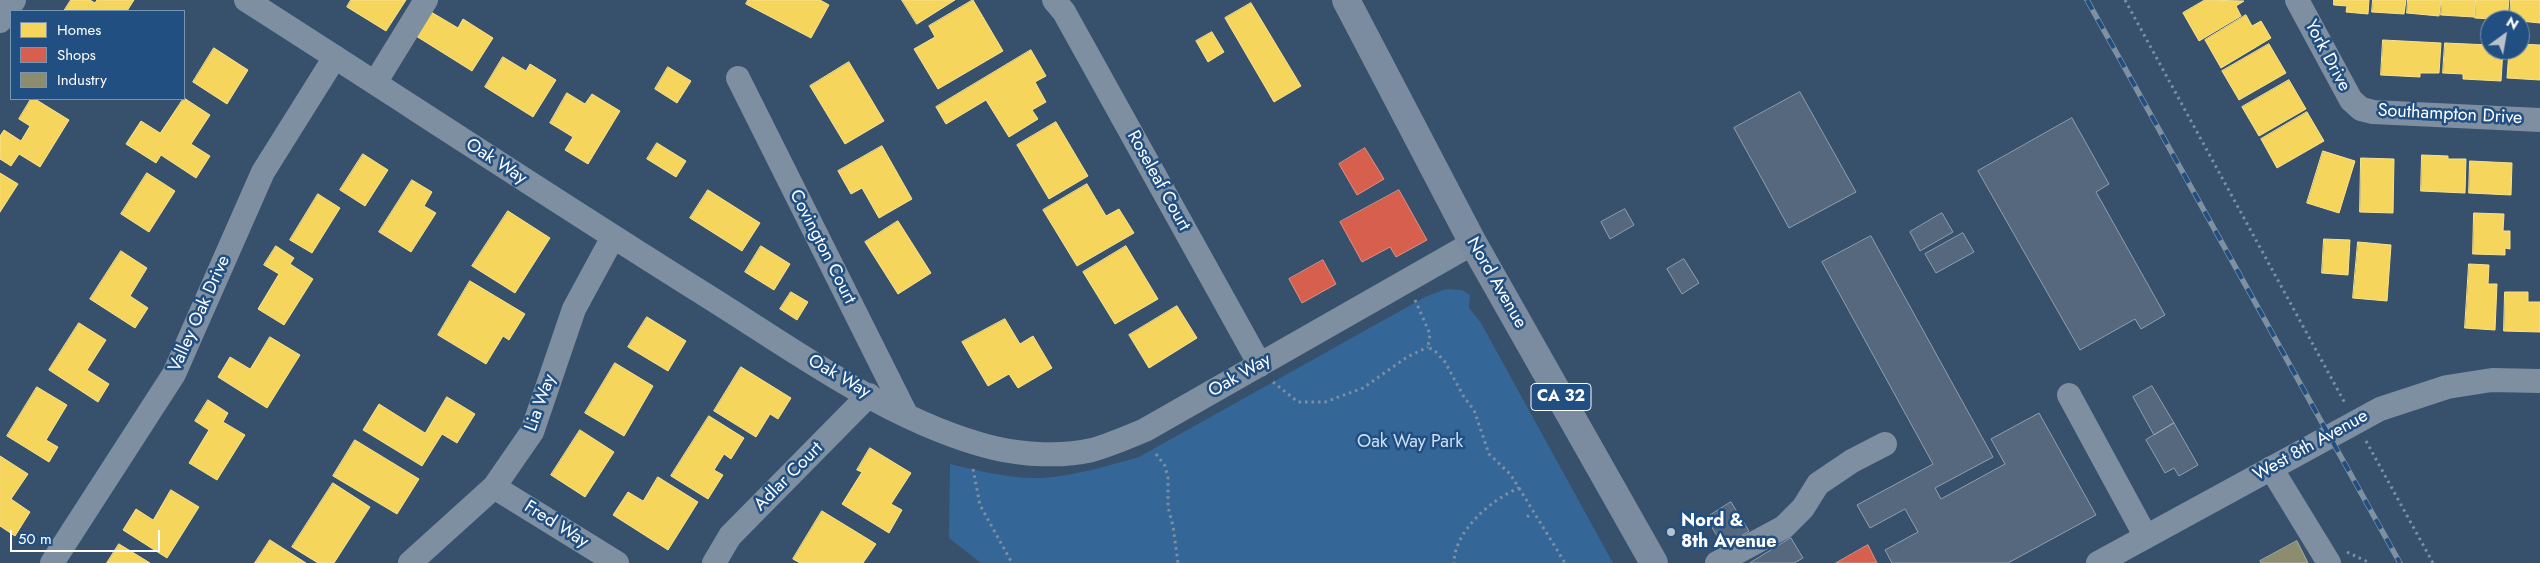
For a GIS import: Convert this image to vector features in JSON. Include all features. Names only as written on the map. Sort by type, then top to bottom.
[{"type":"main road","name":"Nord Avenue","points":[[1346,0],[1473,243],[1654,563]]},
{"type":"street","points":[[0,21],[14,0]]},
{"type":"street","name":"Oak Way","points":[[246,0],[613,237],[869,395],[907,416],[950,436],[997,449],[1055,454],[1091,450],[1145,430],[1266,373],[1473,243]]},
{"type":"street","points":[[375,83],[426,0]]},
{"type":"street","name":"Roseleaf Court","points":[[1054,0],[1064,12],[1266,373]]},
{"type":"street","name":"York Drive","points":[[2297,0],[2351,100],[2361,109]]},
{"type":"street","name":"Valley Oak Drive","points":[[52,563],[174,374],[263,172],[335,57]]},
{"type":"street","name":"Covington Court","points":[[738,78],[907,416]]},
{"type":"street","name":"Southampton Drive","points":[[2361,109],[2373,112],[2540,120]]},
{"type":"street","name":"Lia Way","points":[[410,563],[494,487],[532,432],[574,308],[613,237]]},
{"type":"street","name":"West 8th Avenue","points":[[2098,563],[2355,421],[2416,396],[2447,387],[2492,380],[2540,381]]},
{"type":"street","name":"Adlar Court","points":[[714,563],[730,536],[869,395]]},
{"type":"street","points":[[2070,395],[2146,537]]},
{"type":"street","points":[[1717,563],[1784,527],[1803,508],[1818,484],[1852,461],[1885,444]]},
{"type":"street","points":[[2271,468],[2329,563]]},
{"type":"street","name":"Fred Way","points":[[494,487],[617,563]]},
{"type":"path","points":[[2125,0],[2343,400]]},
{"type":"path","points":[[1415,300],[1430,334],[1428,347]]},
{"type":"path","points":[[1266,373],[1298,402],[1306,404],[1325,402],[1363,388],[1407,357],[1428,347]]},
{"type":"path","points":[[1428,347],[1436,352],[1445,362],[1464,397],[1474,410],[1489,454],[1510,474],[1564,563]]},
{"type":"path","points":[[2366,440],[2434,563]]},
{"type":"path","points":[[1156,454],[1165,466],[1168,478],[1168,507],[1174,526],[1178,563]]},
{"type":"path","points":[[973,469],[980,505],[1012,563]]},
{"type":"path","points":[[1454,563],[1458,545],[1476,519],[1495,501],[1519,488]]},
{"type":"path","points":[[1526,517],[1532,513]]},
{"type":"green space","name":"Oak Way Park","points":[[1446,289],[1462,290],[1470,295],[1469,308],[1481,323],[1613,563],[981,563],[949,538],[950,464],[1006,476],[1041,478],[1078,473],[1139,457],[1425,297]]},
{"type":"building: Homes","points":[[71,0],[90,0],[95,3],[97,0],[134,0],[128,10],[65,10]]},
{"type":"building: Homes","points":[[351,0],[406,0],[386,31],[347,7]]},
{"type":"building: Homes","points":[[748,0],[820,0],[829,5],[811,38],[746,4]]},
{"type":"building: Homes","points":[[902,0],[955,0],[917,24]]},
{"type":"building: Homes","points":[[973,0],[1003,51],[938,89],[914,49],[935,37],[929,26]]},
{"type":"building: Homes","points":[[2205,0],[2244,1],[2236,6],[2241,16],[2199,41],[2183,13]]},
{"type":"building: Homes","points":[[2334,0],[2369,0],[2368,14],[2346,12],[2347,6],[2334,5]]},
{"type":"building: Homes","points":[[2373,0],[2406,0],[2404,14],[2372,12]]},
{"type":"building: Homes","points":[[2408,0],[2441,0],[2439,16],[2407,13]]},
{"type":"building: Homes","points":[[2442,0],[2475,0],[2474,17],[2441,15]]},
{"type":"building: Homes","points":[[2476,0],[2509,0],[2508,10],[2480,10],[2480,18],[2475,18]]},
{"type":"building: Homes","points":[[2511,0],[2540,0],[2540,23],[2530,22],[2530,10],[2510,10]]},
{"type":"building: Homes","points":[[1251,3],[1301,86],[1274,102],[1225,18]]},
{"type":"building: Homes","points":[[431,12],[458,28],[463,19],[493,38],[472,71],[416,36]]},
{"type":"building: Homes","points":[[2246,15],[2252,26],[2261,21],[2271,38],[2221,68],[2205,40]]},
{"type":"building: Homes","points":[[1212,32],[1224,52],[1208,62],[1196,41]]},
{"type":"building: Homes","points":[[2383,40],[2441,43],[2439,73],[2420,73],[2420,77],[2381,75]]},
{"type":"building: Homes","points":[[2445,43],[2480,45],[2480,60],[2502,60],[2501,81],[2463,79],[2463,74],[2443,73]]},
{"type":"building: Homes","points":[[2269,44],[2286,73],[2239,100],[2222,71]]},
{"type":"building: Homes","points":[[2530,44],[2540,45],[2540,80],[2507,78],[2508,60],[2530,60]]},
{"type":"building: Homes","points":[[214,48],[248,70],[227,104],[193,82]]},
{"type":"building: Homes","points":[[1031,50],[1046,76],[1035,82],[1046,102],[1032,110],[1038,119],[1009,137],[986,100],[946,124],[936,107]]},
{"type":"building: Homes","points":[[503,57],[526,71],[530,64],[556,80],[533,117],[485,87]]},
{"type":"building: Homes","points":[[849,62],[884,121],[845,144],[810,86]]},
{"type":"building: Homes","points":[[668,67],[691,81],[677,103],[655,89]]},
{"type":"building: Homes","points":[[2289,80],[2306,109],[2259,136],[2242,107]]},
{"type":"building: Homes","points":[[567,93],[585,104],[592,94],[620,111],[588,164],[565,150],[573,137],[550,123]]},
{"type":"building: Homes","points":[[185,99],[210,115],[191,144],[210,156],[196,178],[161,155],[156,163],[126,144],[141,121],[160,133]]},
{"type":"building: Homes","points":[[30,100],[37,100],[69,120],[40,167],[19,154],[11,166],[0,159],[0,136],[4,130],[21,141],[30,126],[19,119]]},
{"type":"building: Homes","points":[[2307,112],[2324,141],[2277,168],[2261,139]]},
{"type":"building: Homes","points":[[1056,122],[1088,176],[1049,199],[1017,145]]},
{"type":"building: Homes","points":[[657,143],[686,161],[676,177],[647,159]]},
{"type":"building: Homes","points":[[882,146],[912,199],[879,218],[862,188],[851,194],[838,171]]},
{"type":"building: Homes","points":[[2323,151],[2355,161],[2339,213],[2307,203]]},
{"type":"building: Homes","points":[[363,154],[388,170],[365,206],[340,190]]},
{"type":"building: Homes","points":[[2422,155],[2448,156],[2448,159],[2466,159],[2465,193],[2421,191]]},
{"type":"building: Homes","points":[[2361,158],[2394,159],[2393,213],[2360,212]]},
{"type":"building: Homes","points":[[2470,161],[2512,163],[2511,195],[2469,193]]},
{"type":"building: Homes","points":[[0,173],[18,184],[0,212]]},
{"type":"building: Homes","points":[[147,173],[175,191],[149,232],[121,214]]},
{"type":"building: Homes","points":[[412,180],[432,192],[424,206],[436,213],[411,252],[379,232]]},
{"type":"building: Homes","points":[[1087,184],[1106,216],[1119,209],[1134,233],[1077,266],[1043,210]]},
{"type":"building: Homes","points":[[708,190],[760,223],[742,251],[690,218]]},
{"type":"building: Homes","points":[[318,194],[340,208],[312,253],[290,240]]},
{"type":"building: Homes","points":[[508,211],[550,238],[515,293],[472,266]]},
{"type":"building: Homes","points":[[2474,213],[2504,214],[2503,231],[2510,231],[2510,249],[2505,248],[2505,255],[2473,254]]},
{"type":"building: Homes","points":[[898,221],[931,273],[898,294],[865,242]]},
{"type":"building: Homes","points":[[2324,239],[2350,240],[2348,275],[2322,273]]},
{"type":"building: Homes","points":[[2358,242],[2391,245],[2387,301],[2353,298]]},
{"type":"building: Homes","points":[[276,246],[294,258],[290,264],[313,279],[284,325],[258,309],[279,274],[264,265]]},
{"type":"building: Homes","points":[[761,246],[790,264],[774,290],[745,272]]},
{"type":"building: Homes","points":[[1126,246],[1158,299],[1115,324],[1083,272]]},
{"type":"building: Homes","points":[[121,251],[147,268],[130,296],[148,308],[135,328],[90,299]]},
{"type":"building: Homes","points":[[2469,264],[2489,265],[2488,284],[2497,284],[2495,330],[2465,328]]},
{"type":"building: Homes","points":[[470,281],[525,314],[509,340],[503,336],[486,364],[438,335]]},
{"type":"building: Homes","points":[[791,292],[808,302],[797,320],[780,309]]},
{"type":"building: Homes","points":[[2505,292],[2528,292],[2528,302],[2540,302],[2540,332],[2504,331]]},
{"type":"building: Homes","points":[[1177,306],[1197,338],[1149,368],[1129,335]]},
{"type":"building: Homes","points":[[647,317],[686,341],[668,371],[628,347]]},
{"type":"building: Homes","points":[[1005,319],[1020,344],[1033,336],[1052,368],[1018,388],[1009,374],[988,386],[962,342]]},
{"type":"building: Homes","points":[[79,323],[106,340],[87,370],[109,384],[98,402],[49,370]]},
{"type":"building: Homes","points":[[270,337],[300,355],[267,408],[218,377],[230,357],[250,369]]},
{"type":"building: Homes","points":[[615,363],[653,386],[624,436],[585,413]]},
{"type":"building: Homes","points":[[741,367],[791,398],[778,419],[770,414],[756,437],[714,411]]},
{"type":"building: Homes","points":[[37,387],[67,405],[46,440],[58,447],[49,462],[7,436]]},
{"type":"building: Homes","points":[[447,397],[475,414],[457,443],[442,434],[422,466],[363,430],[379,404],[425,433]]},
{"type":"building: Homes","points":[[208,400],[228,413],[223,422],[245,435],[217,480],[189,463],[209,430],[195,421]]},
{"type":"building: Homes","points":[[709,416],[744,438],[731,459],[724,454],[714,470],[723,475],[708,499],[671,476]]},
{"type":"building: Homes","points":[[580,430],[614,452],[585,497],[551,475]]},
{"type":"building: Homes","points":[[355,440],[419,479],[397,514],[333,476]]},
{"type":"building: Homes","points":[[870,448],[911,473],[891,504],[902,510],[889,533],[842,504],[862,472],[857,470]]},
{"type":"building: Homes","points":[[0,456],[28,474],[11,499],[30,512],[15,536],[0,526]]},
{"type":"building: Homes","points":[[658,477],[698,502],[668,550],[613,515],[628,492],[643,501]]},
{"type":"building: Homes","points":[[333,483],[370,507],[334,563],[318,563],[292,547]]},
{"type":"building: Homes","points":[[171,490],[199,507],[167,558],[123,530],[136,509],[153,520]]},
{"type":"building: Homes","points":[[822,511],[876,544],[863,563],[800,563],[793,559]]},
{"type":"building: Homes","points":[[270,540],[306,563],[255,563]]},
{"type":"building: Homes","points":[[119,544],[150,563],[107,563]]},
{"type":"building: Shops","points":[[1365,148],[1384,179],[1357,195],[1339,164]]},
{"type":"building: Shops","points":[[1399,190],[1427,240],[1396,257],[1390,247],[1362,262],[1340,222]]},
{"type":"building: Shops","points":[[1323,260],[1336,284],[1302,303],[1289,279]]},
{"type":"building: Shops","points":[[1868,545],[1877,563],[1836,563]]},
{"type":"building: Industry","points":[[2297,541],[2308,563],[2261,563],[2260,561]]},
{"type":"building: Other","points":[[1800,92],[1856,192],[1789,228],[1734,128]]},
{"type":"building: Other","points":[[2072,118],[2109,184],[2096,192],[2165,315],[2141,329],[2135,319],[2080,350],[1978,171]]},
{"type":"building: Other","points":[[1625,209],[1634,225],[1610,239],[1601,222]]},
{"type":"building: Other","points":[[1942,213],[1953,232],[1920,251],[1910,232]]},
{"type":"building: Other","points":[[1963,233],[1974,252],[1936,273],[1925,254]]},
{"type":"building: Other","points":[[1871,236],[1993,457],[1935,488],[1941,499],[2005,464],[1991,439],[2039,413],[2096,515],[2008,563],[1892,563],[1885,550],[1918,532],[1905,509],[1870,528],[1857,505],[1933,464],[1822,262]]},
{"type":"building: Other","points":[[1684,259],[1699,283],[1682,294],[1667,269]]},
{"type":"building: Other","points":[[2152,386],[2174,423],[2154,435],[2133,397]]},
{"type":"building: Other","points":[[2174,423],[2198,465],[2179,476],[2174,468],[2165,473],[2146,440]]},
{"type":"building: Other","points":[[1731,502],[1749,531],[1724,547],[1706,518]]},
{"type":"building: Other","points":[[1791,538],[1803,558],[1794,563],[1750,563]]},
{"type":"railway","points":[[2087,0],[2400,563]]},
{"type":"place","name":"Nord & 8th Avenue","points":[[1671,532]]}]
